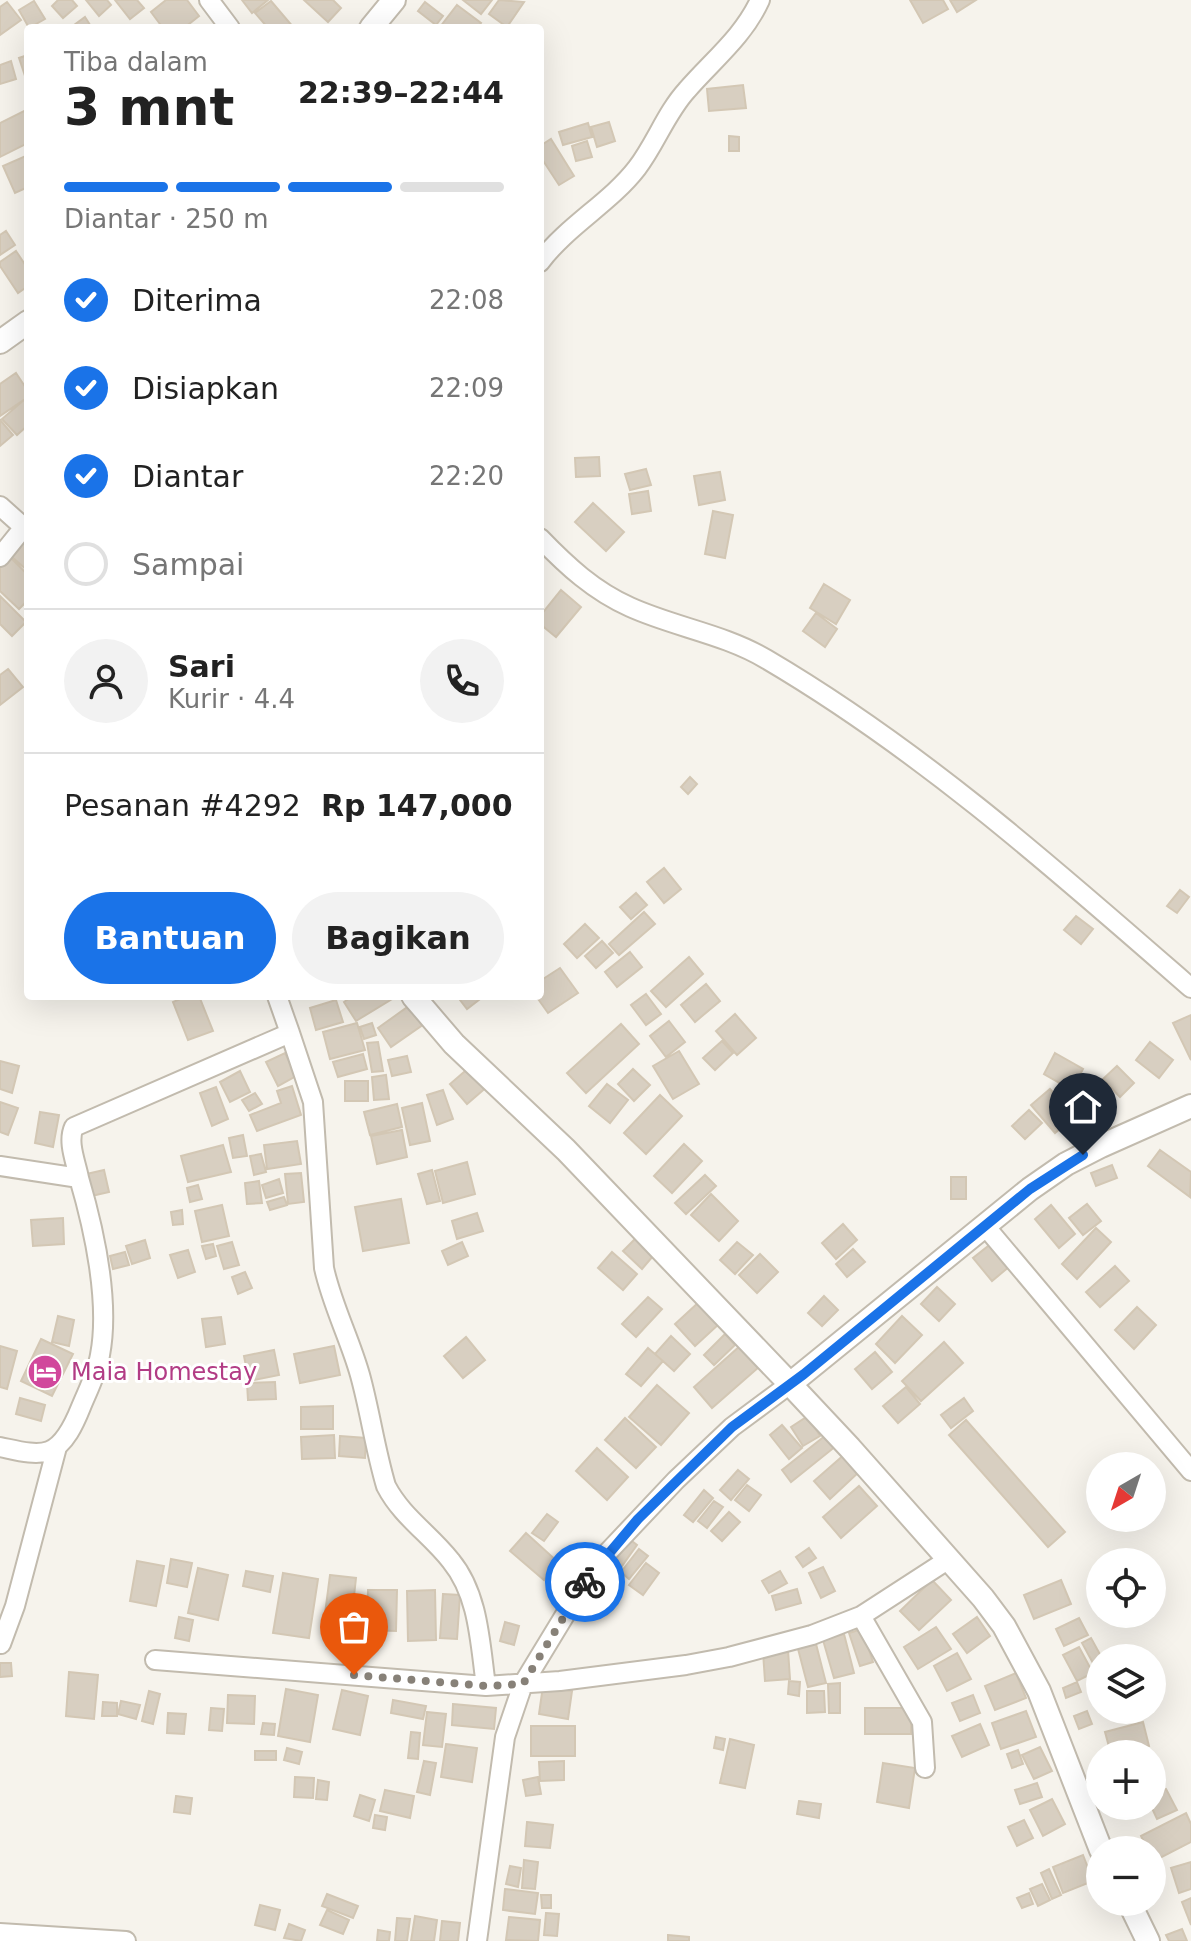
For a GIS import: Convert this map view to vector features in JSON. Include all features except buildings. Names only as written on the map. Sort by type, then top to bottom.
[{"type":"street","points":[[209,0],[227,24]]},
{"type":"street","points":[[374,24],[394,0]]},
{"type":"street","points":[[544,258],[638,167],[677,101],[744,30],[760,0]]},
{"type":"street","points":[[0,342],[24,325]]},
{"type":"street","points":[[0,506],[24,527]]},
{"type":"street","points":[[0,557],[24,531]]},
{"type":"street","points":[[544,542],[590,585],[611,598],[709,633],[764,658],[893,742],[1012,833],[1191,988]]},
{"type":"street","points":[[278,1000],[313,1102],[324,1268],[361,1379],[386,1486],[394,1501],[449,1557],[467,1584],[486,1686]]},
{"type":"street","points":[[416,1000],[454,1044],[587,1171],[790,1384],[949,1559],[1004,1626],[1039,1691],[1096,1836]]},
{"type":"street","points":[[1,1644],[15,1606],[57,1447],[77,1416],[100,1354],[102,1306],[98,1275],[71,1131],[87,1119],[290,1033]]},
{"type":"street","points":[[477,1941],[505,1737],[523,1684],[588,1577],[609,1551],[676,1480],[732,1427],[1066,1164],[1191,1106]]},
{"type":"street","points":[[0,1166],[79,1178]]},
{"type":"street","points":[[985,1226],[1191,1471]]},
{"type":"street","points":[[0,1447],[46,1452],[57,1447]]},
{"type":"street","points":[[155,1660],[486,1686],[686,1665],[812,1635],[861,1616],[949,1559]]},
{"type":"street","points":[[861,1616],[922,1722],[925,1768]]},
{"type":"street","points":[[1136,1916],[1148,1941]]},
{"type":"street","points":[[0,1933],[40,1939],[126,1941]]},
{"type":"way so far","points":[[354,1675],[486,1686],[523,1684],[585,1582]]},
{"type":"place","name":"Maia Homestay","points":[[45,1372]]},
{"type":"route","points":[[585,1582],[638,1519],[732,1427],[804,1374],[1030,1189],[1083,1155]]}]
